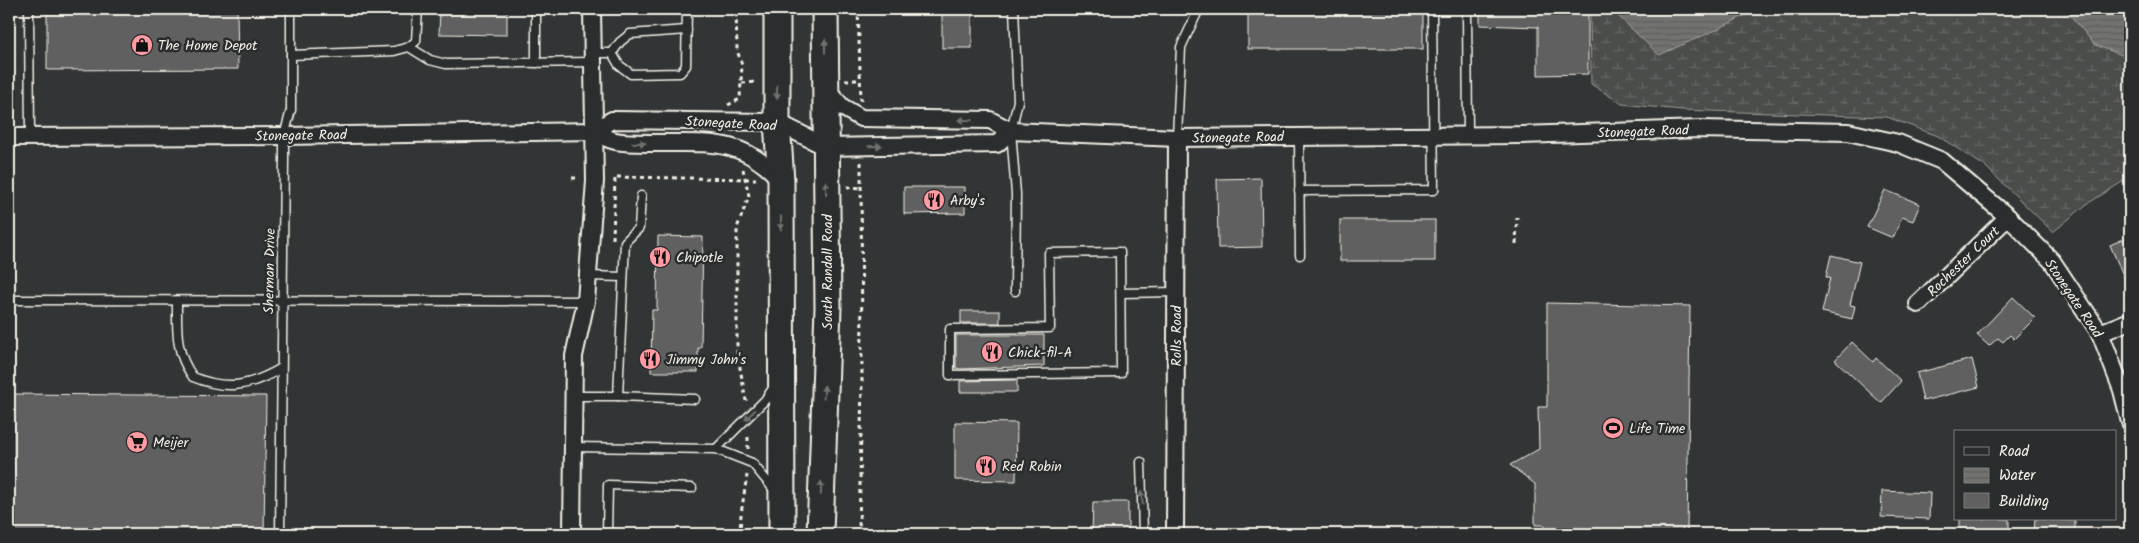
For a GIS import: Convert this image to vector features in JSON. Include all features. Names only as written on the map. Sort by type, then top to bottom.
[{"type":"main road","points":[[777,9],[777,122],[781,181],[780,377],[782,534]]},
{"type":"main road","name":"South Randall Road","points":[[820,534],[828,307],[825,9]]},
{"type":"street","points":[[572,534],[574,356],[586,301],[595,182],[592,9]]},
{"type":"street","name":"Stonegate Road","points":[[825,84],[842,107],[861,118],[990,120],[1010,132],[1177,138],[1468,135],[1700,129],[1848,132],[1898,143],[1942,161],[2008,218],[2052,261],[2100,333],[2122,390],[2130,422]]},
{"type":"street","name":"Stonegate Road","points":[[9,137],[284,136],[594,131],[612,120],[777,122],[826,147],[997,144],[1010,132]]},
{"type":"street","name":"Stonegate Road","points":[[594,131],[611,142],[719,145],[742,150],[761,161],[781,181]]},
{"type":"street","name":"Rolls Road","points":[[1174,534],[1177,138]]},
{"type":"street","name":"Rochester Court","points":[[1918,304],[2008,218]]},
{"type":"street","points":[[2100,333],[2130,321]]},
{"type":"lane","points":[[29,9],[30,136]]},
{"type":"lane","name":"Sherman Drive","points":[[280,534],[280,369],[284,136],[291,110],[291,9]]},
{"type":"lane","points":[[292,54],[394,51],[409,47],[416,41],[418,9]]},
{"type":"lane","points":[[536,9],[536,63]]},
{"type":"lane","points":[[612,54],[619,65],[631,74],[680,73],[686,66],[687,9]]},
{"type":"lane","points":[[1014,9],[1018,97],[1010,132],[1016,194],[1015,290]]},
{"type":"lane","points":[[1177,138],[1181,47],[1199,9]]},
{"type":"lane","points":[[1300,191],[1434,190],[1432,9]]},
{"type":"lane","points":[[1468,9],[1468,135]]},
{"type":"lane","points":[[409,47],[430,60],[446,64],[536,63],[612,54],[630,34],[686,30]]},
{"type":"lane","points":[[1299,136],[1300,255]]},
{"type":"lane","points":[[618,396],[625,242],[639,228],[641,196]]},
{"type":"lane","points":[[1120,252],[1121,293],[1122,373],[950,375],[950,329],[1050,328],[1049,253],[1120,252]]},
{"type":"lane","points":[[588,276],[623,277]]},
{"type":"lane","points":[[1121,293],[1176,292]]},
{"type":"lane","points":[[9,300],[281,302],[586,301]]},
{"type":"lane","points":[[177,301],[177,342],[180,356],[193,377],[216,384],[245,385],[260,380],[280,369]]},
{"type":"lane","points":[[716,449],[765,400],[780,377]]},
{"type":"lane","points":[[574,396],[695,399]]},
{"type":"lane","points":[[573,447],[716,449],[752,463],[781,499]]},
{"type":"lane","points":[[1141,462],[1143,534]]},
{"type":"lane","points":[[607,534],[608,485],[692,488]]},
{"type":"path","points":[[720,105],[730,105],[740,98],[742,65],[737,50],[736,9]]},
{"type":"path","points":[[858,9],[861,102]]},
{"type":"path","points":[[825,84],[860,80]]},
{"type":"path","points":[[742,82],[778,82]]},
{"type":"path","points":[[740,534],[748,461],[748,417],[737,351],[737,228],[749,196],[744,178]]},
{"type":"path","points":[[859,534],[862,380],[861,188]]},
{"type":"path","points":[[1516,244],[1517,217]]},
{"type":"green space","points":[[1590,9],[2130,9],[2130,177],[2087,204],[2053,232],[1986,167],[1938,136],[1887,117],[1682,110],[1622,104],[1591,84]]},
{"type":"water","points":[[1613,9],[1757,9],[1716,30],[1659,55]]},
{"type":"water","points":[[2065,9],[2130,9],[2130,58],[2095,45]]},
{"type":"building","name":"The Home Depot","points":[[47,9],[237,9],[238,69],[47,70]]},
{"type":"building","points":[[440,9],[507,9],[507,35],[439,34]]},
{"type":"building","points":[[942,9],[972,9],[972,48],[942,48]]},
{"type":"building","points":[[1248,9],[1423,9],[1423,49],[1248,49]]},
{"type":"building","points":[[1480,9],[1588,9],[1588,74],[1538,75],[1538,27],[1480,25]]},
{"type":"building","points":[[1261,178],[1262,247],[1218,248],[1217,179]]},
{"type":"building","name":"Arby's","points":[[904,187],[965,187],[965,213],[904,214]]},
{"type":"building","points":[[1885,190],[1920,204],[1913,221],[1902,217],[1893,238],[1867,227]]},
{"type":"building","points":[[1340,220],[1435,220],[1435,261],[1340,261]]},
{"type":"building","points":[[658,236],[703,237],[701,348],[698,348],[698,372],[651,372],[652,310],[657,310]]},
{"type":"building","points":[[2130,236],[2130,291],[2110,245]]},
{"type":"building","points":[[1831,255],[1860,262],[1850,305],[1855,306],[1852,319],[1822,312],[1830,278],[1826,277]]},
{"type":"building","points":[[2013,297],[2035,318],[2014,339],[2010,335],[2003,342],[1998,338],[1989,346],[1977,335]]},
{"type":"building","name":"Life Time","points":[[1547,303],[1690,306],[1687,534],[1545,534],[1545,525],[1535,525],[1535,484],[1510,465],[1539,449],[1538,407],[1547,407]]},
{"type":"building","points":[[961,311],[1000,311],[1000,323],[961,323]]},
{"type":"building","points":[[956,335],[1044,335],[1044,366],[956,368]]},
{"type":"building","points":[[1852,342],[1873,362],[1876,358],[1901,381],[1881,403],[1835,360]]},
{"type":"building","points":[[1972,359],[1979,387],[1923,401],[1917,373]]},
{"type":"building","points":[[1017,380],[1017,392],[960,392],[960,381]]},
{"type":"building","name":"Meijer","points":[[9,394],[266,396],[264,534],[9,534]]},
{"type":"building","name":"Red Robin","points":[[955,422],[1017,423],[1016,481],[955,480]]},
{"type":"building","points":[[1882,491],[1930,493],[1929,519],[1881,517]]},
{"type":"building","points":[[1093,502],[1128,502],[1128,534],[1092,534]]},
{"type":"building","points":[[1960,520],[2009,520],[2009,534],[1960,534]]},
{"type":"building","points":[[2035,520],[2075,521],[2075,534],[2034,534]]},
{"type":"place","name":"The Home Depot","points":[[142,45]]},
{"type":"place","name":"Arby's","points":[[934,200]]},
{"type":"place","name":"Chipotle","points":[[660,257]]},
{"type":"place","name":"Chick-fil-A","points":[[992,352]]},
{"type":"place","name":"Jimmy John's","points":[[650,359]]},
{"type":"place","name":"Life Time","points":[[1613,428]]},
{"type":"place","name":"Meijer","points":[[137,442]]},
{"type":"place","name":"Red Robin","points":[[986,466]]}]
